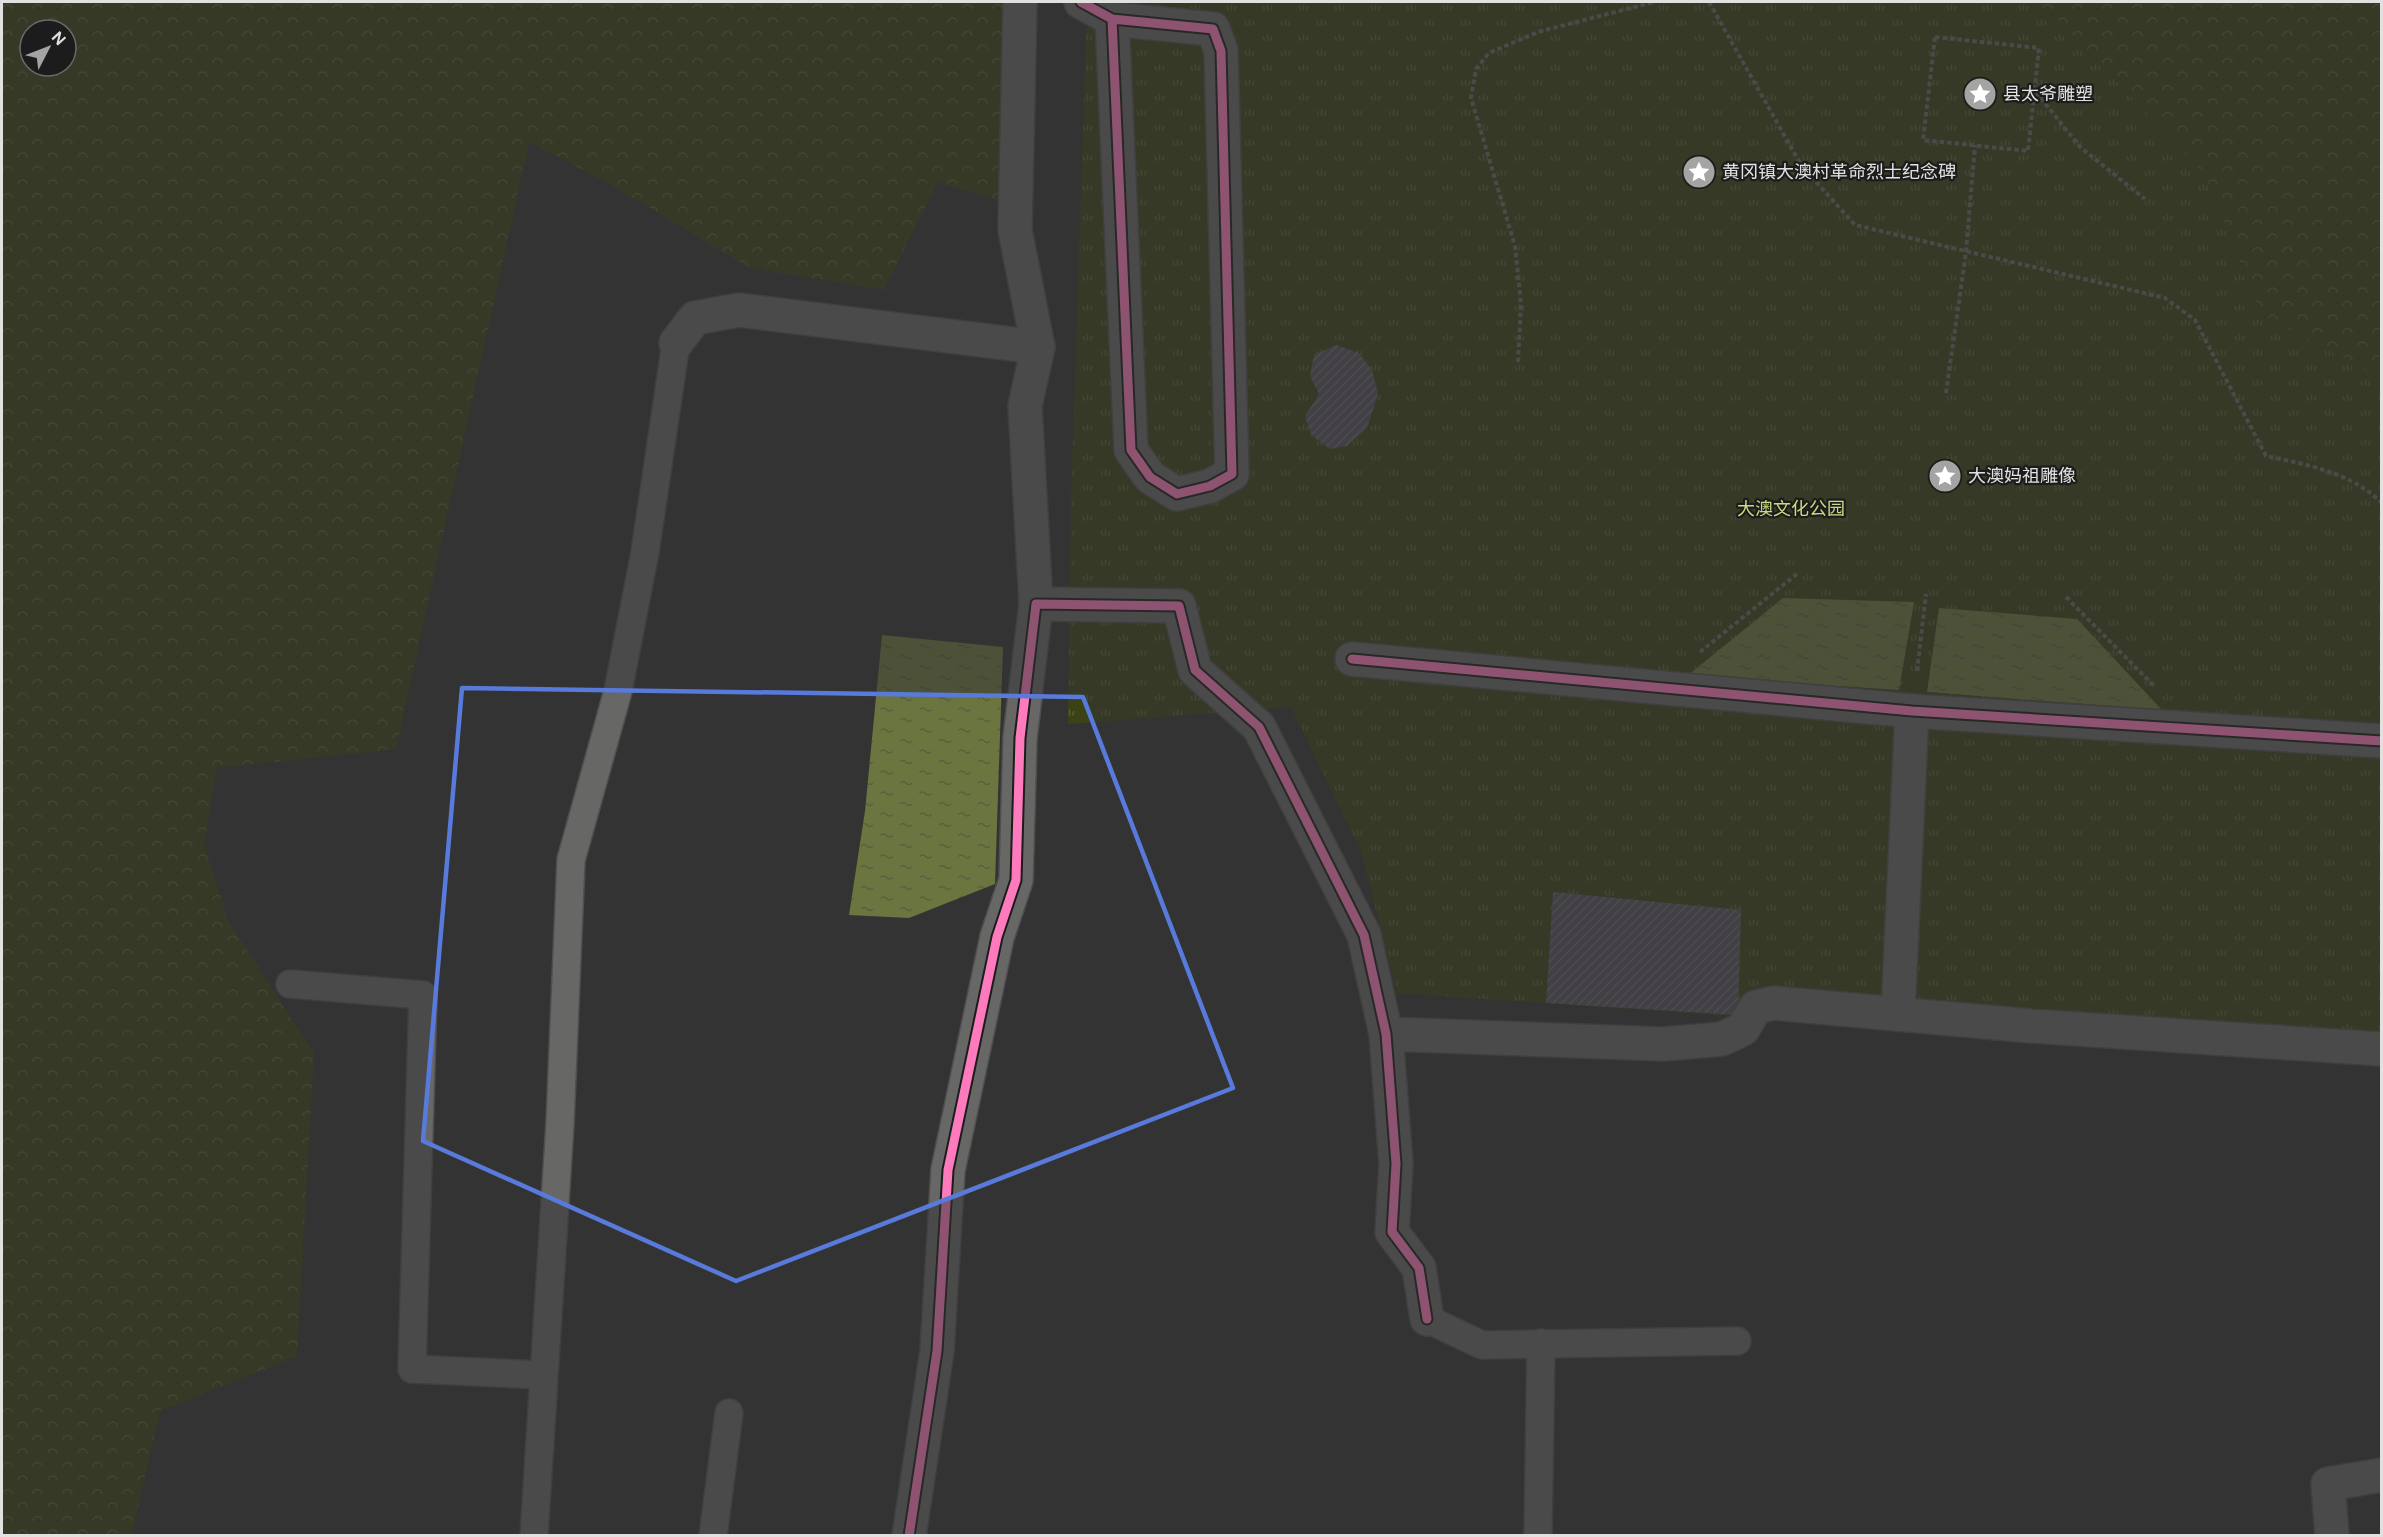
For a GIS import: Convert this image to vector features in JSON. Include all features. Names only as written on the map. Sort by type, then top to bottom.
[{"type":"street","points":[[909,1536],[937,1351],[948,1170],[997,937],[1016,880],[1020,738],[1036,604],[1025,406],[1038,347],[1015,230],[1020,2]]},
{"type":"street","points":[[1081,2],[1112,19],[1213,29],[1221,51],[1232,474],[1210,486],[1177,494],[1150,477],[1131,450],[1112,19]]},
{"type":"street","points":[[676,343],[695,318],[739,310],[1038,347]]},
{"type":"street","points":[[1036,604],[1179,606],[1195,670],[1259,727],[1364,935],[1386,1034],[1396,1164],[1392,1232],[1419,1268],[1427,1319]]},
{"type":"street","points":[[1352,659],[1912,711],[2382,741]]},
{"type":"street","points":[[1898,1014],[1912,711]]},
{"type":"street","points":[[1386,1034],[1663,1044],[1722,1039],[1743,1029],[1756,1007],[1774,1003],[2043,1027],[2382,1049]]},
{"type":"street","points":[[2332,1536],[2328,1484],[2382,1475]]},
{"type":"lane","points":[[534,1536],[560,1123],[571,860],[618,691],[645,552],[676,343]]},
{"type":"lane","points":[[290,984],[423,995],[412,1369],[543,1375]]},
{"type":"lane","points":[[1427,1319],[1482,1345],[1737,1341]]},
{"type":"lane","points":[[1538,1536],[1541,1343]]},
{"type":"lane","points":[[713,1536],[729,1413]]},
{"type":"path","points":[[1518,362],[1521,305],[1515,246],[1471,98],[1476,69],[1489,53],[1538,32],[1654,2]]},
{"type":"path","points":[[1709,2],[1801,165],[1855,225],[2165,298],[2195,320],[2266,456],[2326,469],[2370,492],[2382,503]]},
{"type":"path","points":[[1935,37],[2039,48],[2035,92],[2028,152],[1923,140],[1935,37]]},
{"type":"path","points":[[2035,92],[2080,147],[2145,199]]},
{"type":"path","points":[[1946,393],[1966,252],[1975,146]]},
{"type":"path","points":[[1654,687],[1798,573]]},
{"type":"path","points":[[1920,645],[1926,594]]},
{"type":"path","points":[[2066,597],[2155,687]]},
{"type":"highlighted area","points":[[462,688],[1083,697],[1233,1088],[736,1281],[423,1141]]},
{"type":"green space","points":[[2,2],[1010,2],[1013,205],[938,182],[884,290],[750,268],[606,182],[529,142],[396,749],[217,768],[204,845],[229,922],[314,1053],[297,1356],[160,1411],[132,1535],[2,1536]]},
{"type":"green space","name":"大澳文化公园","points":[[1087,2],[2035,2],[2056,18],[2203,173],[2262,315],[2362,368],[2381,383],[2381,1060],[1397,993],[1361,852],[1291,707],[1068,724],[1071,500]]},
{"type":"green space","points":[[2035,2],[2381,2],[2381,383],[2362,368],[2262,315],[2203,173],[2056,18]]},
{"type":"water","points":[[1783,598],[1914,602],[1899,690],[1687,676]]},
{"type":"water","points":[[1939,608],[2077,619],[2162,710],[1927,692]]},
{"type":"water","points":[[882,635],[1003,647],[995,884],[909,918],[849,915],[865,811]]},
{"type":"building","points":[[1336,345],[1359,353],[1372,370],[1378,394],[1367,428],[1347,446],[1330,449],[1311,435],[1305,416],[1319,394],[1310,376],[1314,355]]},
{"type":"building","points":[[1553,892],[1741,910],[1738,1015],[1546,1003]]},
{"type":"cycle path","points":[[1081,2],[1112,19],[1213,29],[1221,51],[1232,474],[1210,486],[1177,494],[1150,477],[1131,450],[1112,19]]},
{"type":"cycle path","points":[[909,1536],[937,1351],[948,1170],[997,937],[1016,880],[1020,738],[1036,604],[1179,606],[1195,670],[1259,727],[1364,935],[1386,1034],[1396,1164],[1392,1232],[1419,1268],[1427,1319]]},
{"type":"cycle path","points":[[1352,659],[1912,711],[2382,741]]},
{"type":"place","name":"县太爷雕塑","points":[[1980,94]]},
{"type":"place","name":"黄冈镇大澳村革命烈士纪念碑","points":[[1699,172]]},
{"type":"place","name":"大澳妈祖雕像","points":[[1945,476]]}]
